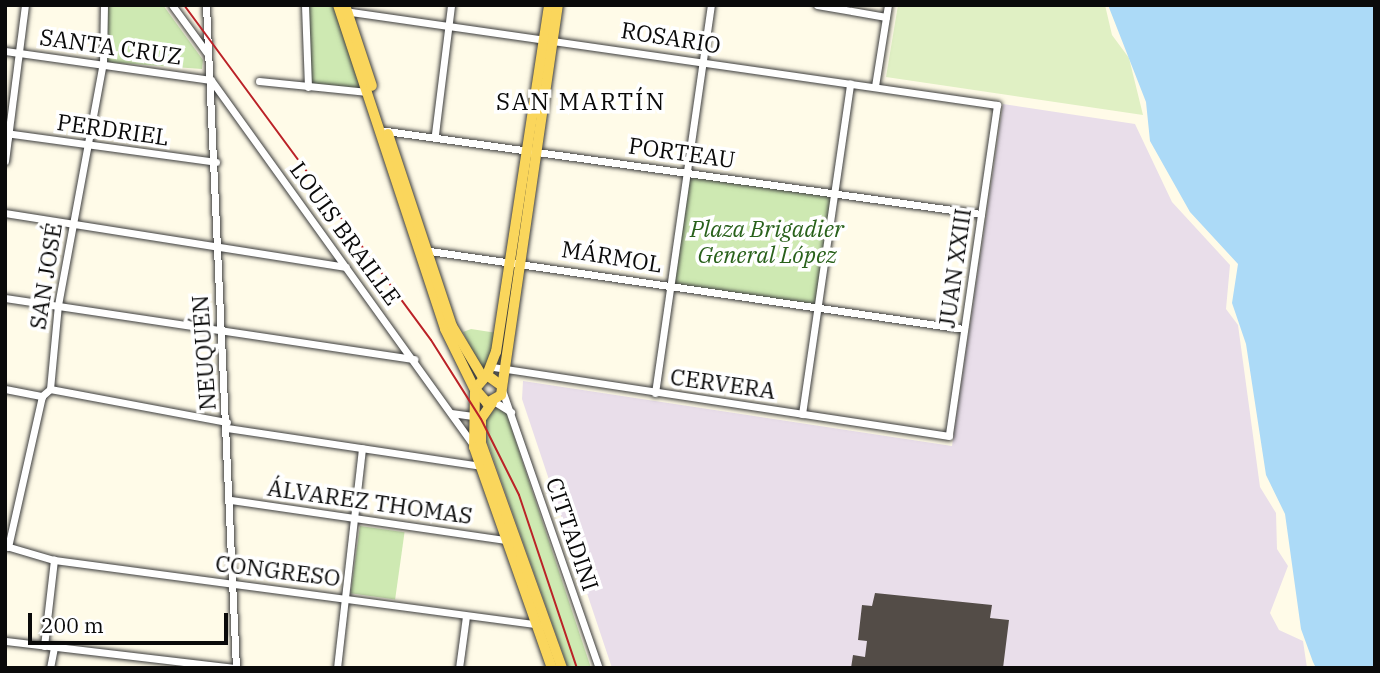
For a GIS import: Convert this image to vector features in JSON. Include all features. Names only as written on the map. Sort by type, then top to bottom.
[{"type":"main road","points":[[549,5],[549,38]]},
{"type":"main road","points":[[475,390],[491,371],[516,261],[549,38],[558,5]]},
{"type":"main road","points":[[343,8],[367,92],[383,129]]},
{"type":"main road","points":[[343,8],[423,251],[445,329],[475,390],[474,448],[504,540],[562,668]]},
{"type":"main road","points":[[423,251],[452,326],[491,371],[502,388],[481,419],[481,443],[542,624],[552,668]]},
{"type":"main road","points":[[475,390],[494,402]]},
{"type":"street","points":[[5,162],[25,5]]},
{"type":"street","name":"SAN JOSÉ","points":[[50,390],[58,305],[72,223],[90,146],[103,63],[104,5]]},
{"type":"street","points":[[172,5],[208,53]]},
{"type":"street","name":"NEUQUÉN","points":[[206,5],[216,162],[220,330],[231,500],[235,668]]},
{"type":"street","points":[[304,5],[308,87]]},
{"type":"street","points":[[435,134],[453,24],[451,5]]},
{"type":"street","points":[[655,393],[711,5]]},
{"type":"street","points":[[817,5],[886,17]]},
{"type":"street","points":[[875,86],[888,5]]},
{"type":"street","name":"ROSARIO","points":[[343,8],[997,105]]},
{"type":"street","name":"SANTA CRUZ","points":[[5,51],[211,80]]},
{"type":"street","name":"LOUIS BRAILLE","points":[[211,80],[414,359],[474,448]]},
{"type":"street","points":[[259,81],[367,92]]},
{"type":"street","points":[[802,414],[850,83]]},
{"type":"street","name":"JUAN XXIII","points":[[949,436],[997,105]]},
{"type":"street","name":"PORTEAU","points":[[383,129],[435,134],[981,214]]},
{"type":"street","name":"PERDRIEL","points":[[7,133],[216,162]]},
{"type":"street","points":[[5,213],[346,267]]},
{"type":"street","name":"MÁRMOL","points":[[423,251],[516,261],[964,329]]},
{"type":"street","points":[[5,298],[414,359]]},
{"type":"street","name":"CERVERA","points":[[491,371],[949,436]]},
{"type":"street","name":"CITTADINI","points":[[502,388],[599,668]]},
{"type":"street","points":[[5,389],[42,396]]},
{"type":"street","points":[[7,546],[42,396],[50,390],[227,425],[482,466]]},
{"type":"street","points":[[494,402],[512,413]]},
{"type":"street","points":[[448,411],[473,416]]},
{"type":"street","points":[[337,668],[362,448]]},
{"type":"street","points":[[460,463],[474,448]]},
{"type":"street","name":"ÁLVAREZ THOMAS","points":[[231,500],[504,540]]},
{"type":"street","name":"CONGRESO","points":[[7,546],[54,560],[542,624]]},
{"type":"street","points":[[44,646],[54,560]]},
{"type":"street","points":[[459,668],[466,616]]},
{"type":"street","points":[[5,641],[235,668]]},
{"type":"street","points":[[50,668],[54,647]]},
{"type":"shaded area","points":[[1003,104],[1135,124],[1172,202],[1230,265],[1226,309],[1238,325],[1260,487],[1276,513],[1277,549],[1288,566],[1270,613],[1279,630],[1303,641],[1307,668],[612,668],[522,399],[523,381],[952,446]]},
{"type":"green space","points":[[107,5],[163,5],[203,60],[202,69],[105,62]]},
{"type":"green space","points":[[305,5],[338,5],[367,92],[308,87]]},
{"type":"green space","points":[[898,5],[1105,5],[1112,35],[1129,58],[1143,115],[886,77]]},
{"type":"green space","name":"Plaza Brigadier General López","points":[[687,172],[836,193],[820,305],[671,284]]},
{"type":"green space","points":[[471,329],[497,333],[488,368],[480,366],[463,332]]},
{"type":"green space","points":[[496,408],[506,412],[591,668],[568,668],[487,441],[486,419]]},
{"type":"green space","points":[[360,526],[405,532],[395,600],[351,593]]},
{"type":"water","points":[[1108,5],[1375,5],[1375,668],[1316,668],[1313,662],[1301,629],[1285,514],[1266,475],[1246,344],[1232,303],[1238,264],[1190,212],[1150,141],[1146,102]]},
{"type":"building","points":[[875,593],[992,605],[990,618],[1009,620],[1003,668],[851,668],[853,655],[865,657],[867,641],[858,640],[862,605],[872,606]]},
{"type":"railway","points":[[184,5],[431,340],[481,419],[519,495],[577,668]]},
{"type":"district","name":"SAN MARTÍN","points":[[581,102]]}]
